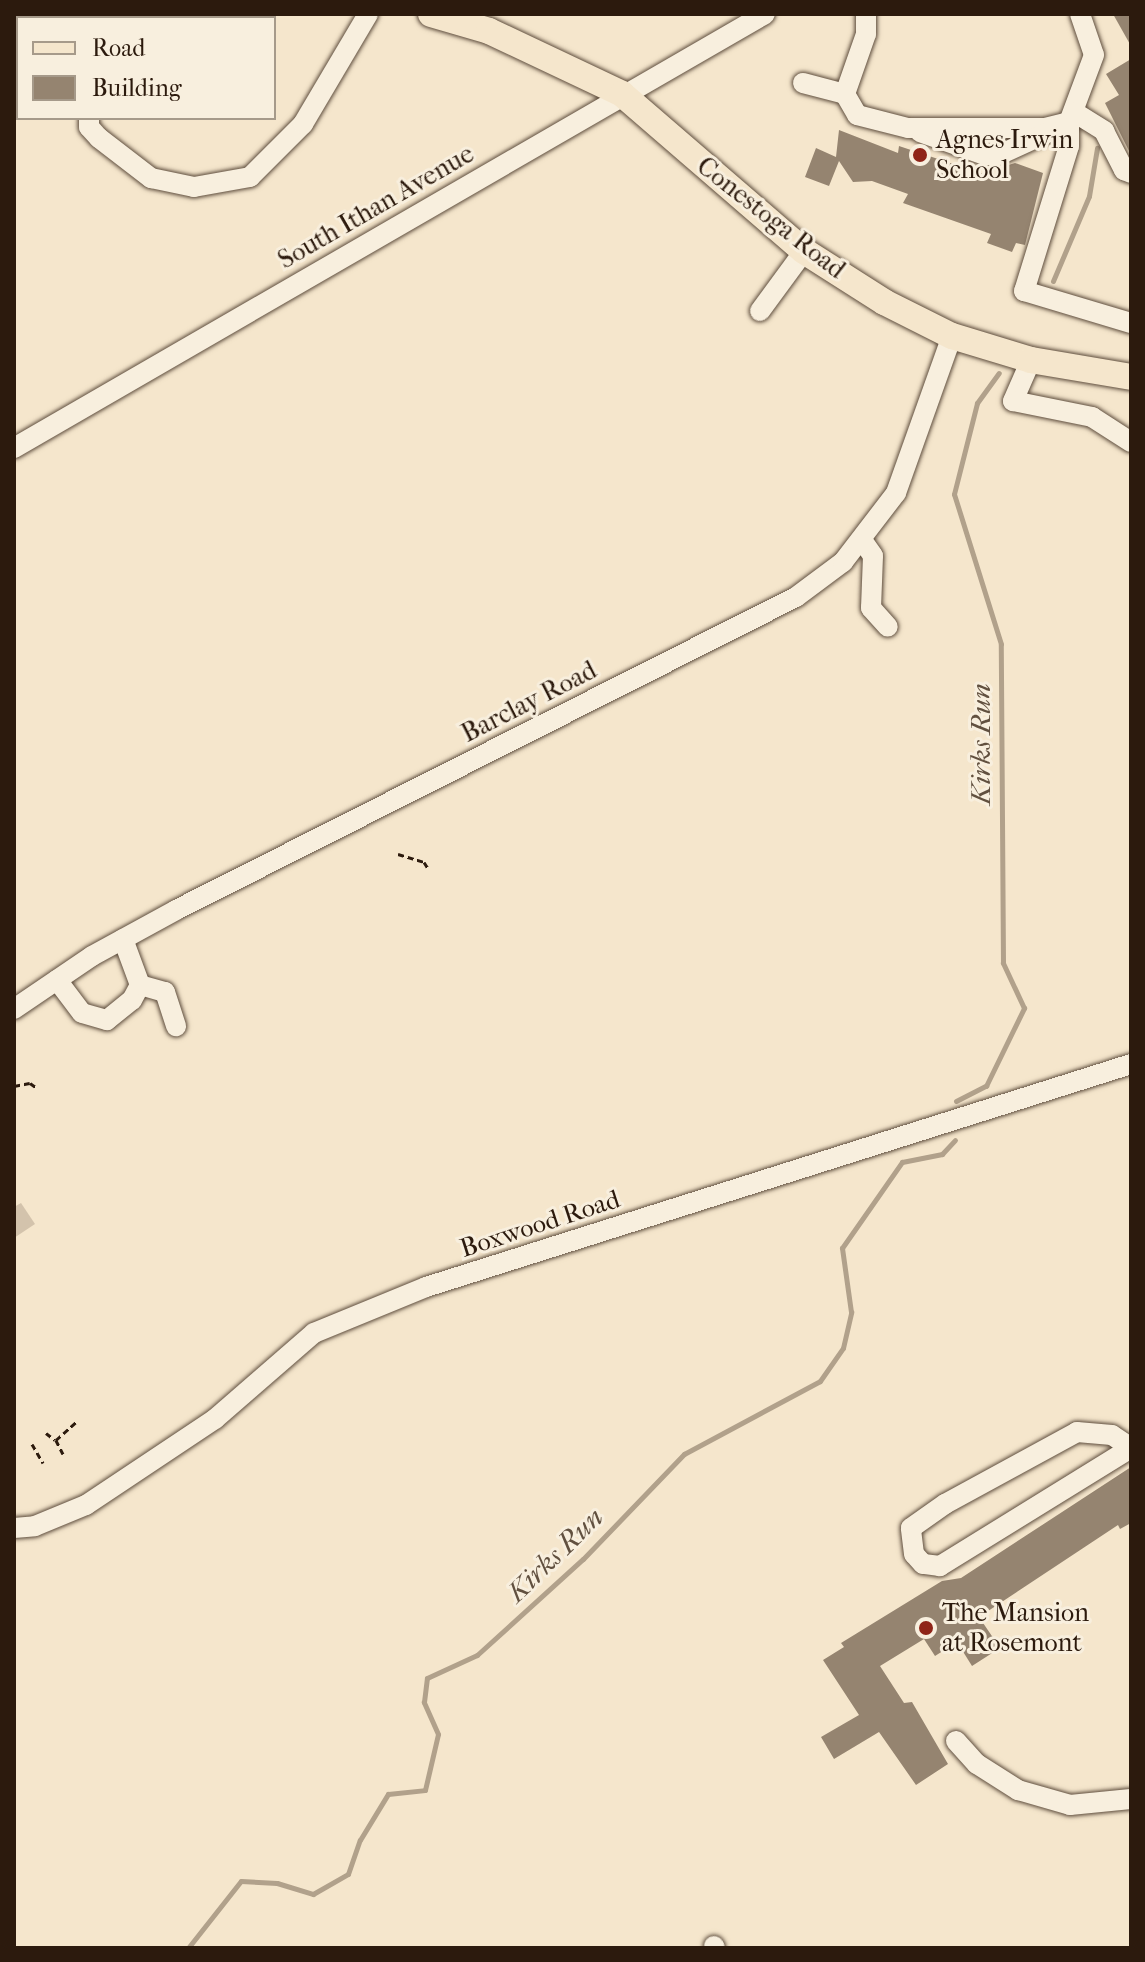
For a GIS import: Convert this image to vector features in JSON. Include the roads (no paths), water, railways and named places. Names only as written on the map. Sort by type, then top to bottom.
[{"type":"main road","name":"Conestoga Road","points":[[431,14],[489,31],[622,94],[804,251],[884,302],[952,336],[1031,360],[1131,377]]},
{"type":"street","points":[[89,120],[89,127],[99,138],[151,178],[194,187],[250,177],[303,124],[368,14]]},
{"type":"street","name":"South Ithan Avenue","points":[[14,448],[765,14]]},
{"type":"street","points":[[845,94],[866,34],[866,14]]},
{"type":"street","points":[[1080,14],[1094,55],[1072,117],[1069,146],[1024,291],[1131,323]]},
{"type":"street","points":[[803,83],[845,94],[857,115],[908,128],[985,155],[999,155],[1072,117]]},
{"type":"street","points":[[908,128],[1045,128],[1072,117],[1104,131],[1124,170],[1131,173]]},
{"type":"street","points":[[760,311],[804,251]]},
{"type":"street","name":"Barclay Road","points":[[14,1009],[123,939],[796,597],[843,562],[896,493],[952,336]]},
{"type":"street","points":[[1031,360],[1013,401],[1092,417],[1131,442]]},
{"type":"street","points":[[862,540],[873,556],[871,608],[888,627]]},
{"type":"street","points":[[57,980],[82,1013],[107,1020],[132,1000],[140,985],[123,939]]},
{"type":"street","points":[[140,985],[165,992],[176,1026]]},
{"type":"street","name":"Boxwood Road","points":[[14,1528],[35,1526],[86,1505],[215,1419],[314,1333],[328,1327],[438,1283],[1131,1064]]},
{"type":"street","points":[[1077,1432],[1112,1435],[1131,1448],[940,1566],[923,1564],[914,1554],[911,1528],[945,1504],[1077,1432]]},
{"type":"street","points":[[956,1741],[977,1764],[1018,1790],[1070,1805],[1131,1799]]},
{"type":"waterway","name":"Kirks Run","points":[[1053,281],[1089,196],[1097,148]]},
{"type":"waterway","name":"Kirks Run","points":[[956,1101],[986,1086],[1024,1008],[1003,963],[1001,644],[954,494],[977,403],[999,373]]},
{"type":"waterway","name":"Kirks Run","points":[[188,1948],[241,1881],[277,1883],[313,1894],[348,1874],[360,1840],[388,1794],[425,1790],[438,1734],[424,1702],[427,1678],[477,1655],[583,1559],[684,1454],[820,1381],[843,1348],[851,1312],[842,1248],[902,1162],[942,1154],[955,1140]]},
{"type":"place","name":"Agnes Irwin School","points":[[920,155]]},
{"type":"place","name":"The Mansion at Rosemont","points":[[926,1628]]}]
